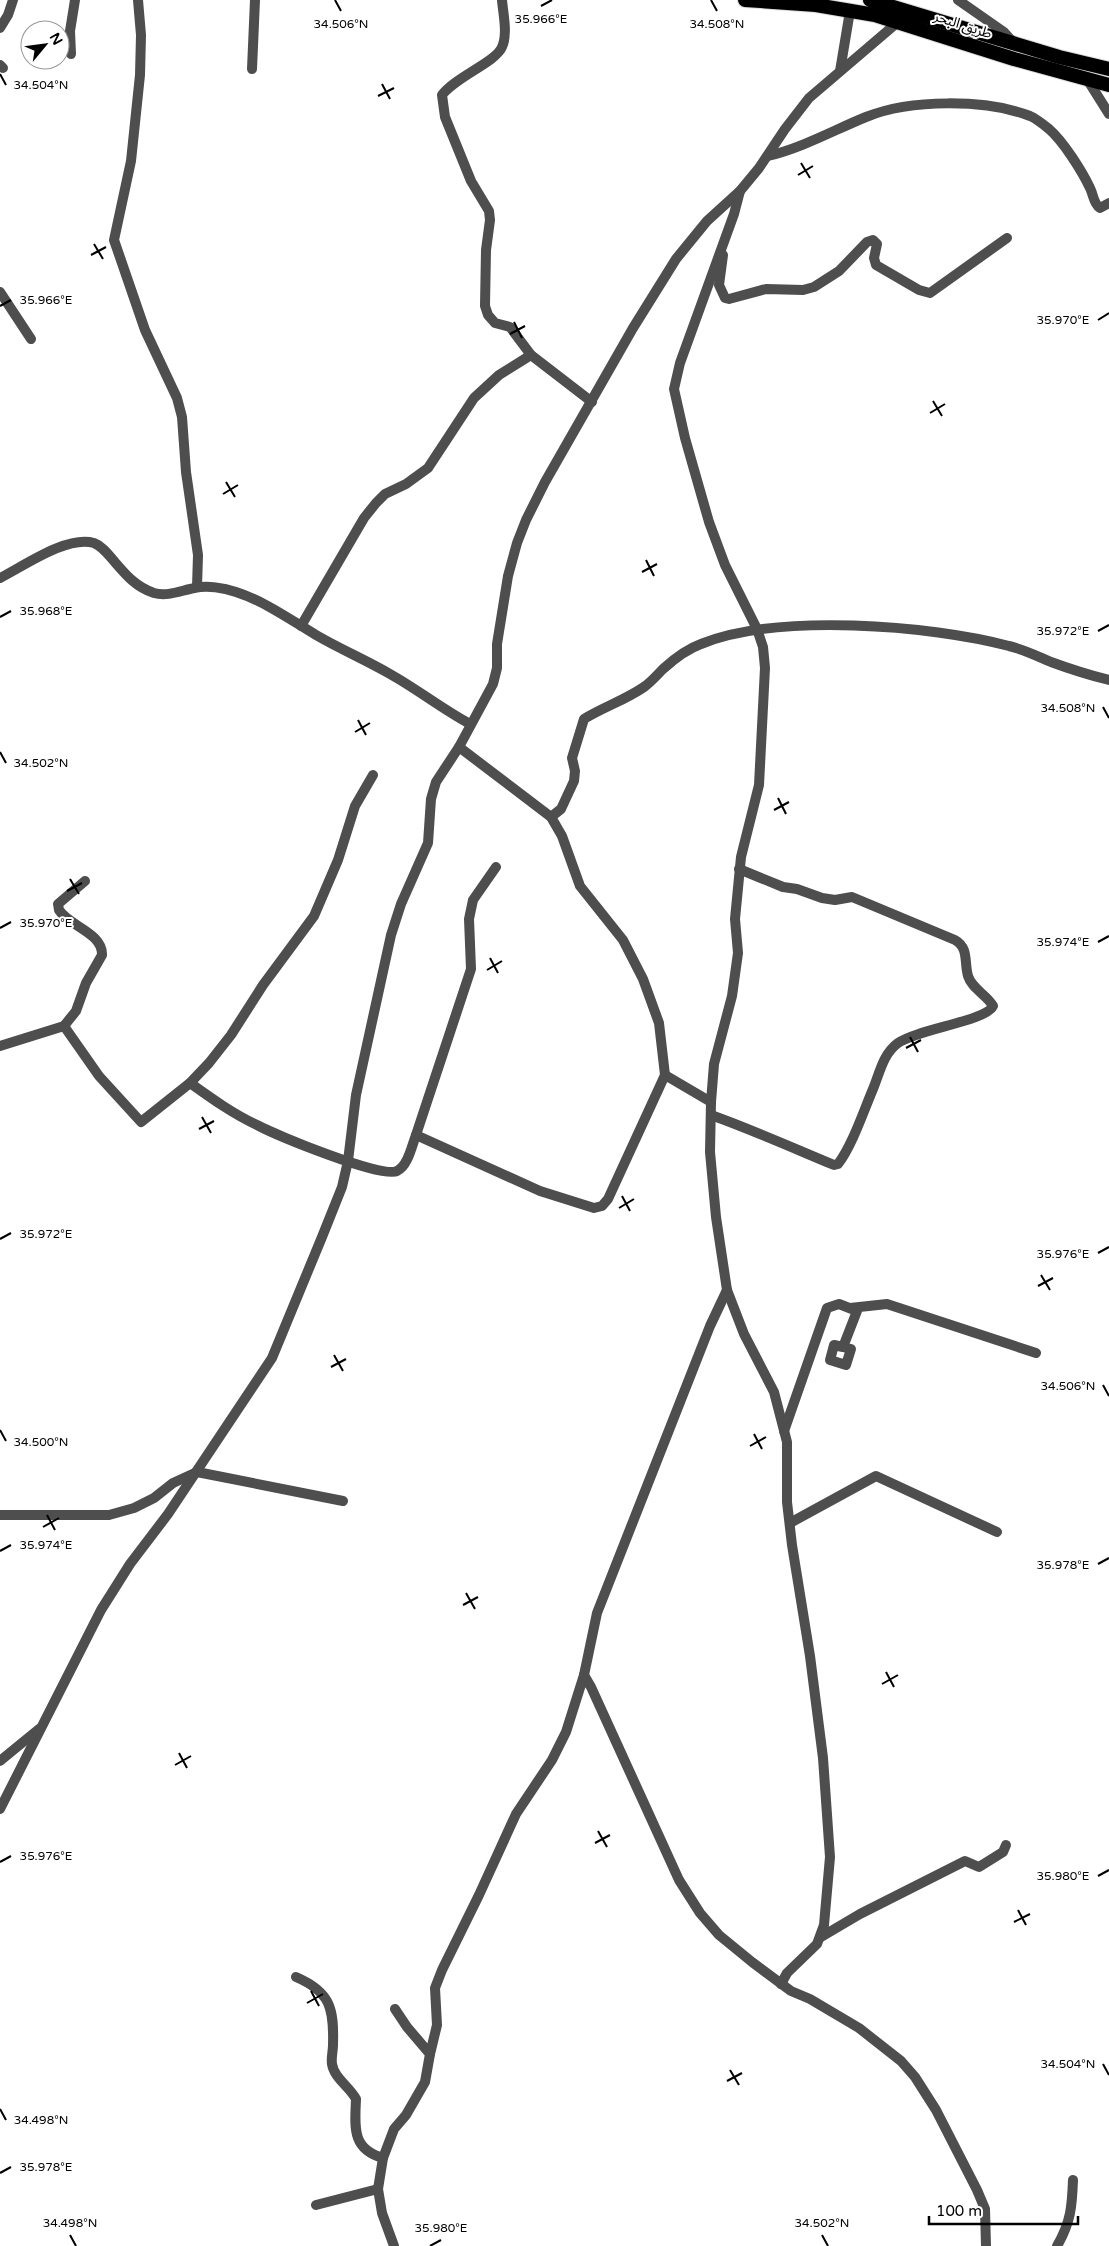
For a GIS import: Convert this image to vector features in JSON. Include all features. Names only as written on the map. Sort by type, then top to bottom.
[{"type":"highway","name":"طريق البحر","points":[[745,0],[816,5],[850,10],[898,22],[1014,59],[1109,85]]},
{"type":"highway","name":"طريق البحر","points":[[880,1],[1059,57],[1109,69]]},
{"type":"street","points":[[0,28],[8,15],[13,0]]},
{"type":"street","points":[[71,54],[70,31],[74,0]]},
{"type":"street","points":[[138,0],[142,35],[140,75],[131,161],[114,240],[145,330],[177,398],[182,417],[186,472],[198,555],[197,587]]},
{"type":"street","points":[[252,68],[255,0]]},
{"type":"street","points":[[502,0],[503,46],[498,53],[449,86],[442,95],[445,116],[471,181],[489,211],[485,306],[491,319],[495,323],[510,327],[531,356],[592,402]]},
{"type":"street","points":[[958,0],[1004,32],[1014,43]]},
{"type":"street","points":[[840,71],[850,10]]},
{"type":"street","points":[[0,1809],[101,1610],[130,1564],[197,1472],[272,1358],[342,1186],[348,1161],[356,1095],[391,935],[401,904],[428,843],[431,799],[436,782],[493,684],[497,668],[497,644],[504,595],[517,543],[545,482],[633,328],[676,259],[707,221],[740,191],[768,156],[809,98],[898,22]]},
{"type":"street","points":[[1087,79],[1109,114]]},
{"type":"street","points":[[768,156],[833,133],[867,116],[900,106],[920,104],[986,106],[1032,116],[1051,130],[1090,188],[1096,204],[1100,208],[1109,203]]},
{"type":"street","points":[[740,191],[725,240],[680,363],[674,389],[685,438],[711,529],[725,565],[757,629],[763,646],[765,668],[760,785],[741,856],[734,919],[738,953],[732,996],[714,1064],[710,1152],[716,1216],[727,1290],[744,1334],[774,1392],[787,1442],[787,1502],[824,1758],[830,1857],[825,1916],[821,1937]]},
{"type":"street","points":[[725,240],[719,286],[725,298],[729,299],[766,289],[803,290],[814,287],[839,271],[868,242],[873,240],[877,244],[874,258],[876,265],[919,290],[930,293],[1007,238]]},
{"type":"street","points":[[0,292],[31,339]]},
{"type":"street","points":[[301,626],[364,518],[376,502],[385,494],[418,477],[428,468],[474,398],[499,375],[531,356]]},
{"type":"street","points":[[0,578],[57,548],[83,542],[95,544],[105,550],[132,582],[149,591],[156,594],[170,594],[197,587],[214,587],[236,592],[288,617],[301,626],[391,674],[439,707],[470,724]]},
{"type":"street","points":[[552,817],[561,809],[574,781],[575,771],[572,758],[584,720],[605,706],[623,700],[646,686],[675,659],[689,650],[714,639],[757,629],[786,626],[852,626],[965,637],[1010,646],[1083,673],[1109,680]]},
{"type":"street","points":[[416,1135],[540,1191],[576,1204],[598,1208],[608,1199],[665,1075],[659,1023],[643,979],[623,940],[580,886],[562,836],[552,817],[458,746]]},
{"type":"street","points":[[64,1026],[99,1076],[141,1122],[190,1083],[231,1035],[263,985],[314,916],[338,860],[354,806],[373,774]]},
{"type":"street","points":[[190,1083],[224,1107],[257,1125],[325,1154],[379,1171],[397,1172],[402,1167],[416,1135],[471,969],[472,954],[469,919],[473,900],[496,867]]},
{"type":"street","points":[[711,1115],[750,1128],[811,1156],[838,1164],[874,1088],[884,1059],[893,1047],[906,1038],[921,1032],[982,1015],[993,1006],[971,982],[964,950],[955,940],[852,897],[835,900],[822,898],[783,886],[740,869]]},
{"type":"street","points":[[0,1046],[64,1026],[76,1010],[86,983],[102,955],[101,946],[59,910],[58,904],[85,881]]},
{"type":"street","points":[[665,1075],[711,1102]]},
{"type":"street","points":[[394,2246],[382,2213],[378,2189],[382,2158],[394,2129],[406,2114],[425,2082],[437,2024],[436,1988],[442,1970],[516,1814],[552,1760],[566,1732],[584,1675],[597,1613],[710,1326],[727,1290]]},
{"type":"street","points":[[784,1431],[827,1308],[839,1304],[857,1311],[843,1347]]},
{"type":"street","points":[[850,1308],[888,1304],[1036,1353]]},
{"type":"street","points":[[0,1515],[109,1514],[134,1508],[197,1472],[343,1501]]},
{"type":"street","points":[[790,1523],[876,1476],[997,1532]]},
{"type":"street","points":[[584,1675],[631,1771],[679,1880],[700,1913],[719,1935],[781,1984],[859,2028],[901,2062],[915,2077],[936,2110],[985,2209],[986,2246]]},
{"type":"street","points":[[0,1761],[43,1725]]},
{"type":"street","points":[[781,1984],[787,1973],[809,1953],[821,1937],[860,1914],[965,1861],[979,1867],[1003,1852],[1006,1845]]},
{"type":"street","points":[[296,1977],[312,1984],[329,2002],[333,2018],[332,2065],[356,2099],[355,2130],[357,2138],[373,2156],[382,2158]]},
{"type":"street","points":[[395,2009],[407,2027],[430,2054]]},
{"type":"street","points":[[1057,2246],[1065,2232],[1071,2213],[1073,2180]]},
{"type":"street","points":[[316,2205],[378,2189]]}]
